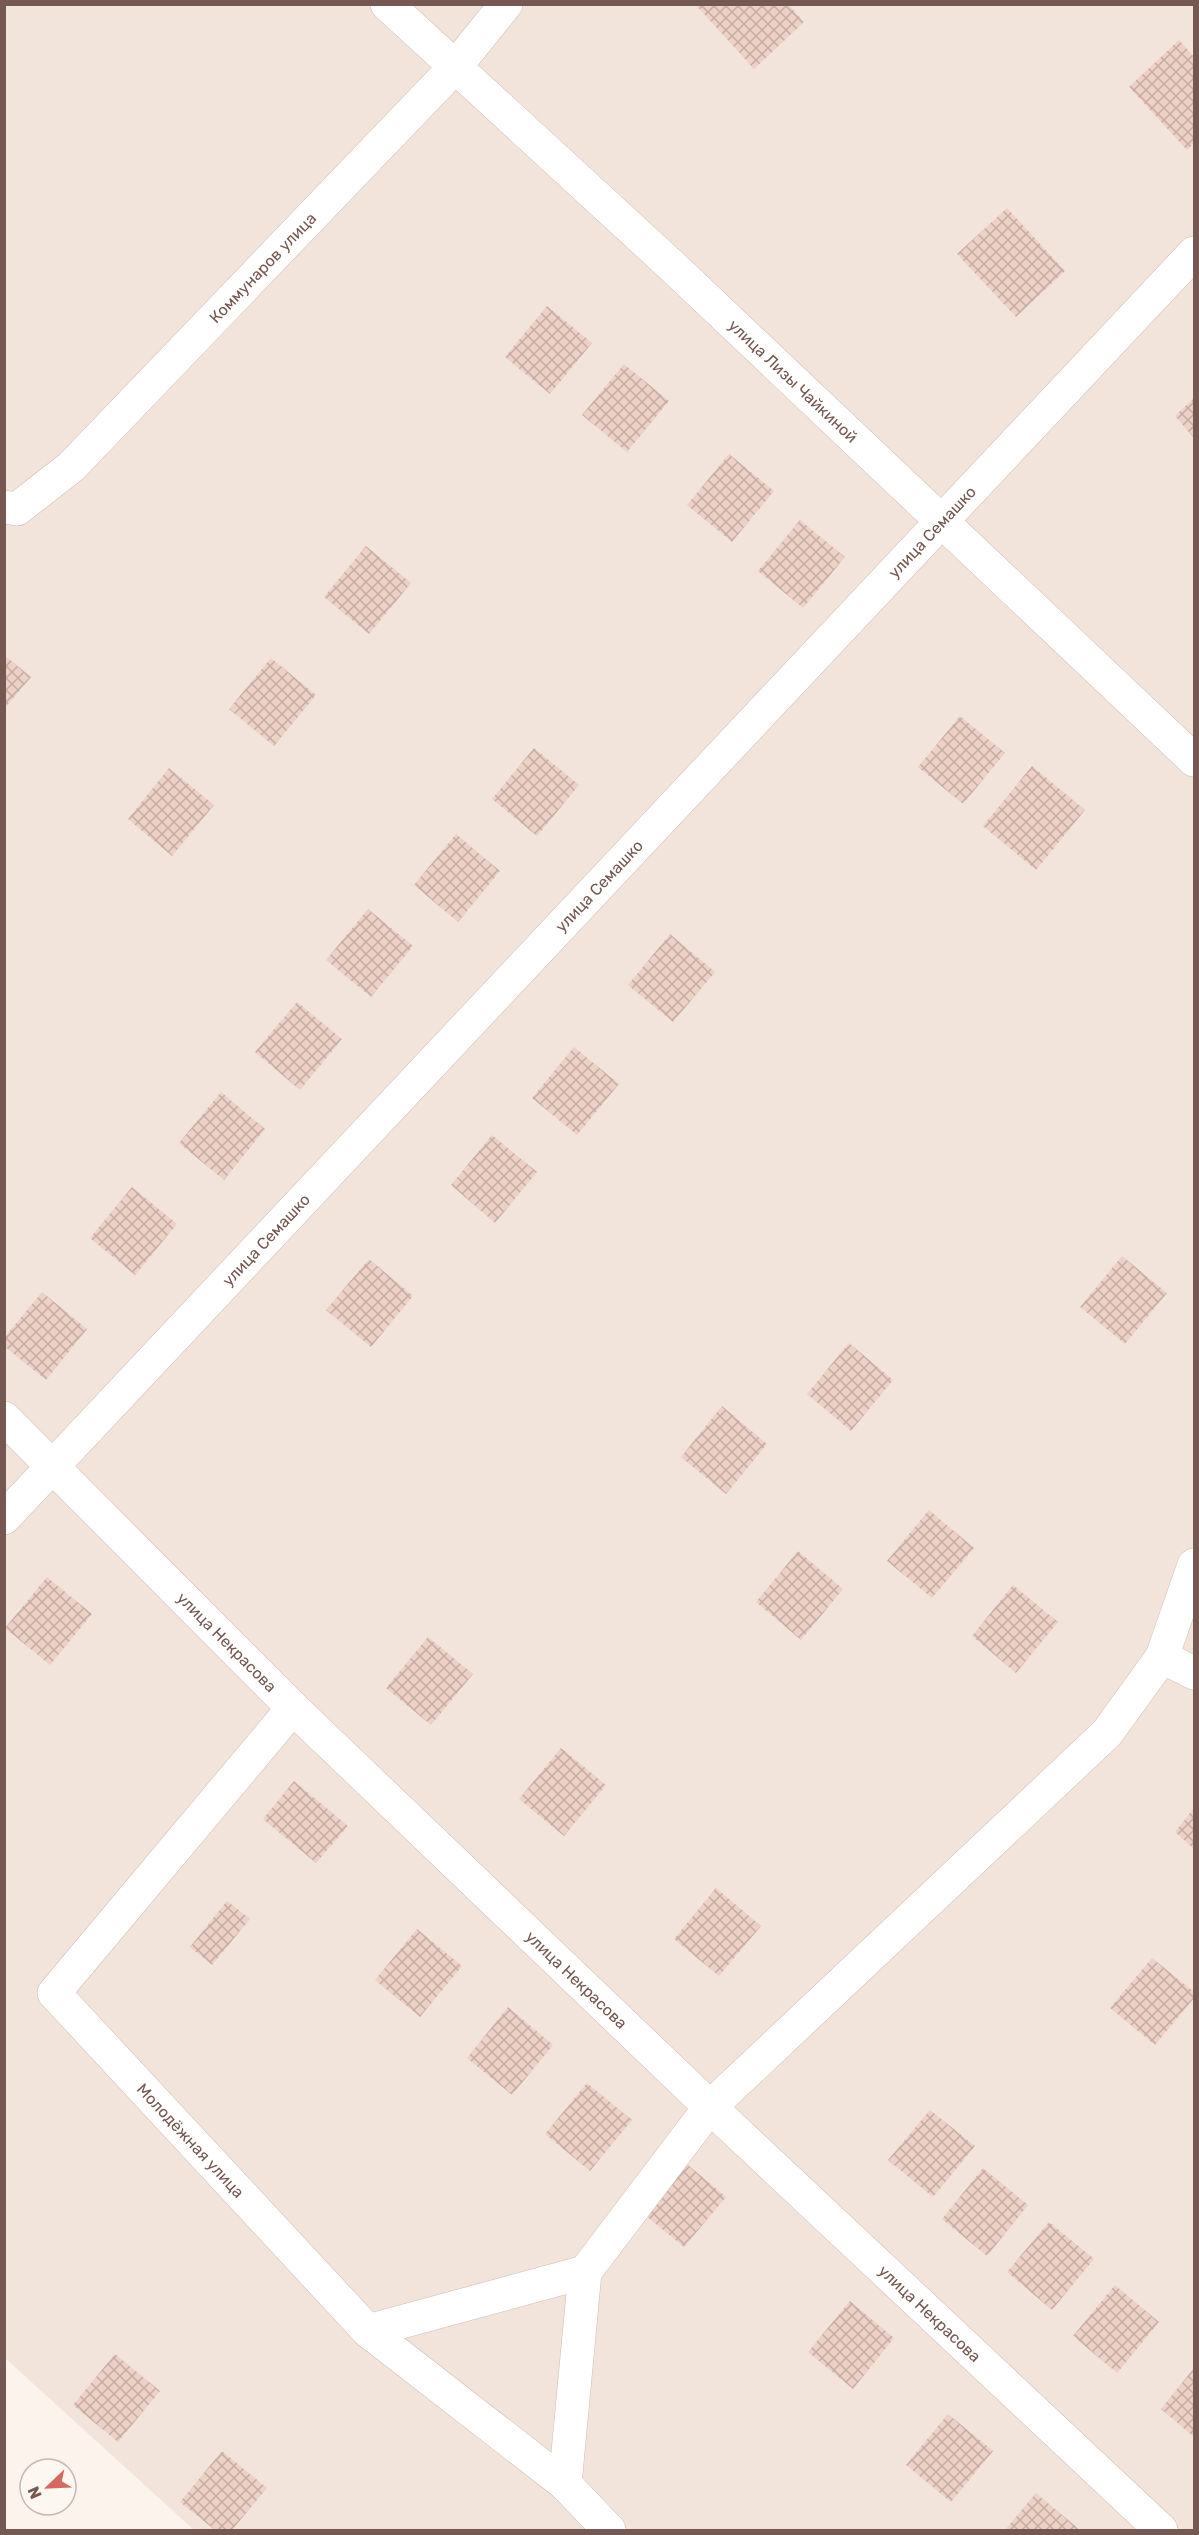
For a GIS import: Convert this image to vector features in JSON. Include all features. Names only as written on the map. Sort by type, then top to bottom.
[{"type":"street","name":"улица Лизы Чайкиной","points":[[387,4],[942,520],[1194,760]]},
{"type":"street","name":"Коммунаров улица","points":[[4,507],[17,509],[71,466],[456,66],[506,4]]},
{"type":"street","name":"улица Семашко","points":[[4,1518],[55,1467],[1194,253]]},
{"type":"street","name":"улица Некрасова","points":[[4,1418],[293,1708],[710,2107],[1161,2530]]},
{"type":"street","points":[[565,2484],[585,2272],[710,2107],[1107,1733],[1162,1657],[1194,1565]]},
{"type":"street","points":[[1162,1657],[1194,1673]]},
{"type":"street","name":"Молодёжная улица","points":[[293,1708],[54,1993],[368,2331],[565,2484],[609,2530]]},
{"type":"street","points":[[368,2331],[585,2272]]},
{"type":"shaded area","points":[[4,5],[1194,5],[1194,2530],[194,2530],[5,2358]]},
{"type":"building","points":[[695,4],[788,4],[804,22],[754,69]]},
{"type":"building","points":[[1179,40],[1194,57],[1194,143],[1187,150],[1129,87]]},
{"type":"building","points":[[1007,208],[1065,271],[1016,317],[957,254]]},
{"type":"building","points":[[547,306],[592,343],[550,394],[505,357]]},
{"type":"building","points":[[624,364],[669,401],[627,452],[582,415]]},
{"type":"building","points":[[1194,398],[1194,438],[1175,416]]},
{"type":"building","points":[[729,454],[774,491],[732,542],[687,505]]},
{"type":"building","points":[[800,520],[845,557],[803,608],[758,571]]},
{"type":"building","points":[[366,546],[411,583],[369,634],[324,597]]},
{"type":"building","points":[[4,655],[31,677],[4,709]]},
{"type":"building","points":[[271,658],[316,695],[274,746],[229,709]]},
{"type":"building","points":[[960,716],[1005,753],[963,804],[918,767]]},
{"type":"building","points":[[534,748],[579,785],[537,836],[492,799]]},
{"type":"building","points":[[1032,766],[1085,810],[1036,870],[983,826]]},
{"type":"building","points":[[169,768],[214,805],[172,856],[128,819]]},
{"type":"building","points":[[456,834],[500,871],[458,922],[414,885]]},
{"type":"building","points":[[368,909],[413,946],[371,997],[326,960]]},
{"type":"building","points":[[670,934],[715,972],[673,1022],[628,985]]},
{"type":"building","points":[[297,1002],[342,1039],[300,1090],[255,1052]]},
{"type":"building","points":[[574,1047],[619,1084],[577,1135],[532,1098]]},
{"type":"building","points":[[221,1092],[265,1129],[224,1180],[179,1143]]},
{"type":"building","points":[[492,1135],[537,1172],[495,1223],[451,1185]]},
{"type":"building","points":[[132,1187],[177,1224],[135,1275],[90,1238]]},
{"type":"building","points":[[1122,1256],[1167,1293],[1125,1344],[1080,1307]]},
{"type":"building","points":[[369,1259],[413,1296],[371,1347],[326,1310]]},
{"type":"building","points":[[42,1292],[87,1329],[46,1380],[4,1346],[4,1338]]},
{"type":"building","points":[[849,1343],[893,1380],[851,1431],[807,1394]]},
{"type":"building","points":[[722,1406],[767,1444],[726,1494],[681,1457]]},
{"type":"building","points":[[929,1510],[974,1548],[932,1598],[887,1561]]},
{"type":"building","points":[[798,1551],[843,1589],[801,1640],[756,1602]]},
{"type":"building","points":[[47,1577],[92,1614],[50,1665],[5,1628]]},
{"type":"building","points":[[1013,1585],[1058,1622],[1016,1673],[972,1636]]},
{"type":"building","points":[[428,1637],[473,1674],[431,1725],[386,1688]]},
{"type":"building","points":[[561,1748],[606,1785],[564,1836],[519,1799]]},
{"type":"building","points":[[294,1781],[348,1826],[316,1863],[263,1819]]},
{"type":"building","points":[[1194,1808],[1194,1849],[1175,1832]]},
{"type":"building","points":[[716,1888],[761,1926],[719,1976],[674,1939]]},
{"type":"building","points":[[227,1901],[250,1919],[212,1965],[190,1947]]},
{"type":"building","points":[[417,1929],[462,1966],[420,2017],[375,1980]]},
{"type":"building","points":[[1152,1958],[1194,1992],[1194,1998],[1155,2045],[1110,2008]]},
{"type":"building","points":[[508,2007],[553,2045],[512,2095],[467,2058]]},
{"type":"building","points":[[587,2083],[632,2120],[590,2171],[545,2134]]},
{"type":"building","points":[[930,2110],[975,2146],[933,2197],[888,2160]]},
{"type":"building","points":[[682,2160],[726,2197],[684,2247],[640,2211]]},
{"type":"building","points":[[983,2168],[1028,2205],[987,2256],[942,2219]]},
{"type":"building","points":[[1049,2222],[1094,2259],[1052,2310],[1007,2272]]},
{"type":"building","points":[[1115,2285],[1159,2322],[1117,2373],[1073,2336]]},
{"type":"building","points":[[850,2301],[894,2338],[853,2389],[808,2352]]},
{"type":"building","points":[[115,2354],[160,2391],[118,2442],[73,2405]]},
{"type":"building","points":[[1194,2368],[1194,2437],[1161,2409]]},
{"type":"building","points":[[948,2414],[993,2451],[951,2502],[906,2465]]},
{"type":"building","points":[[222,2451],[267,2488],[232,2530],[215,2530],[180,2502]]},
{"type":"building","points":[[1036,2493],[1080,2530],[1005,2530]]}]
